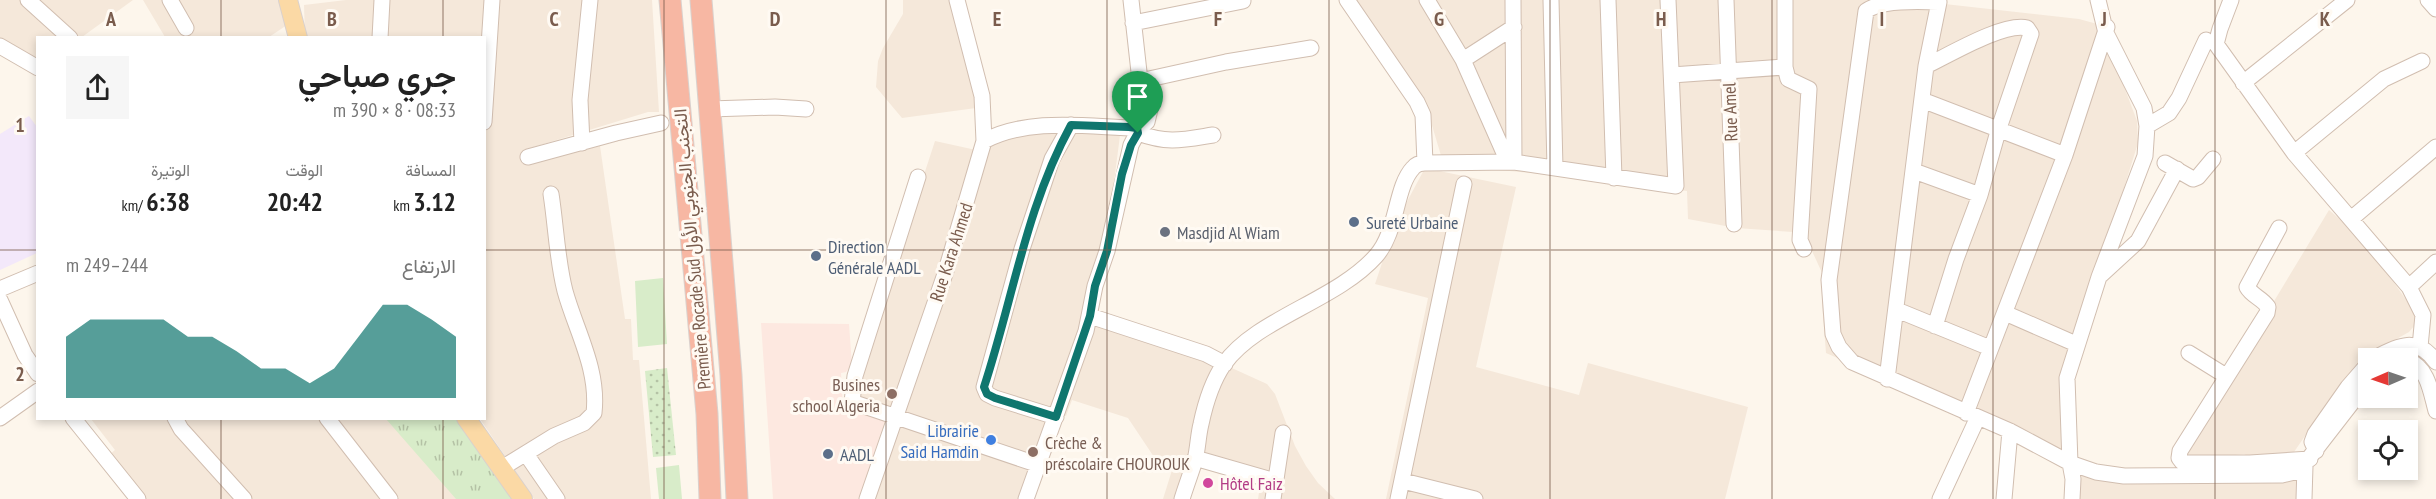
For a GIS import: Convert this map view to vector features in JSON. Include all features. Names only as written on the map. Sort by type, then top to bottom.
[{"type":"highway","name":"Première Rocade Sud التجنب الجنوبي الأول","points":[[670,0],[671,122],[707,414],[711,499]]},
{"type":"highway","name":"Première Rocade Sud التجنب الجنوبي الأول","points":[[701,0],[731,375],[737,499]]},
{"type":"highway","points":[[709,104],[711,0]]},
{"type":"main road","points":[[288,0],[297,36]]},
{"type":"main road","points":[[467,420],[524,499]]},
{"type":"street","points":[[28,0],[68,36]]},
{"type":"street","points":[[170,0],[186,28]]},
{"type":"street","points":[[380,36],[382,0]]},
{"type":"street","points":[[486,92],[492,0]]},
{"type":"street","points":[[582,143],[580,100],[590,0]]},
{"type":"street","name":"Rue Kara Ahmed","points":[[867,499],[945,274],[984,141],[982,96],[957,0]]},
{"type":"street","points":[[1026,499],[1090,316],[1095,286],[1107,251],[1122,174],[1131,145],[1147,122],[1151,105],[1140,81],[1131,0]]},
{"type":"street","points":[[1347,0],[1417,102],[1422,115],[1425,163]]},
{"type":"street","points":[[1428,0],[1462,60],[1511,162]]},
{"type":"street","points":[[1511,162],[1513,0]]},
{"type":"street","points":[[1551,0],[1555,168]]},
{"type":"street","points":[[1608,0],[1614,178]]},
{"type":"street","points":[[1182,499],[1195,458],[1201,421],[1224,364],[1255,337],[1324,297],[1346,282],[1376,256],[1385,244],[1392,226],[1407,176],[1416,165],[1511,162],[1676,186],[1668,0]]},
{"type":"street","name":"Rue Amel","points":[[1726,0],[1734,224]]},
{"type":"street","points":[[1785,0],[1785,67],[1788,78],[1809,89],[1800,240],[1804,249]]},
{"type":"street","points":[[1887,379],[1926,66],[1938,2],[1891,0],[1870,5],[1866,11],[1829,280],[1833,334],[1839,347],[1852,362],[1887,379],[2010,430],[2070,464],[2096,472],[2124,476],[2282,475],[2299,471],[2358,395]]},
{"type":"street","points":[[2072,499],[2073,478],[2070,464],[2067,378],[2099,277],[2145,156],[2147,126],[2144,108],[2106,33],[2098,0]]},
{"type":"street","points":[[1940,499],[1972,415],[1990,348],[2006,313],[2065,155],[2106,33],[2108,0]]},
{"type":"street","points":[[2231,0],[2216,44],[2294,153],[2409,287],[2423,315],[2420,347]]},
{"type":"street","points":[[2243,83],[2347,0]]},
{"type":"street","points":[[2428,0],[2436,9]]},
{"type":"street","points":[[1132,24],[1243,1]]},
{"type":"street","points":[[1926,66],[1997,31],[2018,26],[2027,28],[2031,34],[1999,128],[1980,195],[1956,259],[1935,326]]},
{"type":"street","points":[[1462,60],[1514,27]]},
{"type":"street","points":[[2147,126],[2169,113],[2179,98],[2206,40]]},
{"type":"street","points":[[0,46],[36,67]]},
{"type":"street","points":[[1140,81],[1226,62],[1311,48]]},
{"type":"street","points":[[2294,153],[2384,79],[2422,61]]},
{"type":"street","points":[[1672,75],[1785,67]]},
{"type":"street","points":[[1922,100],[2065,155]]},
{"type":"street","points":[[709,104],[806,109]]},
{"type":"street","points":[[528,157],[671,122]]},
{"type":"street","points":[[1056,417],[995,398],[987,394],[984,387],[1022,249],[1052,159],[1071,125]]},
{"type":"street","points":[[984,141],[997,134],[1015,130],[1071,125],[1137,128],[1138,133],[1155,140],[1165,141],[1213,135]]},
{"type":"street","points":[[2351,219],[2436,147]]},
{"type":"street","points":[[2099,277],[2138,241],[2171,166],[2193,179],[2198,177],[2213,159]]},
{"type":"street","points":[[1914,171],[1980,195]]},
{"type":"street","points":[[918,177],[852,392],[853,404],[1039,465]]},
{"type":"street","points":[[1398,499],[1464,184]]},
{"type":"street","points":[[502,468],[554,436],[590,419],[594,413],[586,349],[565,291],[551,194]]},
{"type":"street","points":[[2279,228],[2247,287],[2250,293],[2265,302],[2268,307],[2267,313],[2180,451],[2179,458],[2182,462],[2250,463],[2310,459]]},
{"type":"street","points":[[2409,287],[2436,262]]},
{"type":"street","points":[[0,289],[36,274]]},
{"type":"street","points":[[0,300],[25,355],[36,371]]},
{"type":"street","points":[[1897,310],[1990,348]]},
{"type":"street","points":[[2006,313],[2076,344]]},
{"type":"street","points":[[1090,316],[1206,354],[1224,364]]},
{"type":"street","points":[[2395,348],[2412,345],[2420,347],[2436,362]]},
{"type":"street","points":[[2189,353],[2226,376]]},
{"type":"street","points":[[2418,366],[2425,374],[2436,411]]},
{"type":"street","points":[[2304,499],[2315,434],[2358,376]]},
{"type":"street","points":[[0,418],[36,392]]},
{"type":"street","points":[[76,420],[138,499]]},
{"type":"street","points":[[175,420],[244,499]]},
{"type":"street","points":[[329,420],[390,499]]},
{"type":"street","points":[[2004,499],[2010,430]]},
{"type":"street","points":[[1273,499],[1283,433]]},
{"type":"street","points":[[526,454],[557,499]]},
{"type":"street","points":[[1195,458],[1275,481]]},
{"type":"street","points":[[2063,499],[2065,478],[2070,464]]},
{"type":"street","points":[[1403,481],[1475,499]]},
{"type":"shaded area","points":[[0,0],[133,0],[83,36],[36,36],[36,62],[0,42]]},
{"type":"shaded area","points":[[143,0],[280,0],[287,25],[270,36],[164,36]]},
{"type":"shaded area","points":[[346,0],[652,0],[659,112],[648,112],[524,150],[526,165],[600,146],[625,319],[631,319],[633,360],[639,360],[651,499],[534,499],[481,420],[486,420],[486,36],[305,36],[304,5]]},
{"type":"shaded area","points":[[903,0],[954,0],[972,70],[976,108],[902,118],[876,87],[878,61],[903,14]]},
{"type":"shaded area","points":[[1352,0],[1909,0],[2079,19],[2101,25],[2137,121],[2138,143],[2065,377],[2064,457],[1826,353],[1822,302],[1824,277],[1812,251],[1798,240],[1793,232],[1736,228],[1688,219],[1687,191],[1487,169],[1445,169],[1431,122]]},
{"type":"shaded area","points":[[29,116],[36,126],[36,253],[0,270],[0,134]]},
{"type":"shaded area","points":[[1122,120],[1110,213],[1081,318],[1234,369],[1267,384],[1275,394],[1295,446],[1306,466],[1318,483],[1335,499],[1258,499],[1260,486],[1192,464],[1179,499],[1163,499],[1173,467],[1154,457],[1128,418],[1072,400],[1066,416],[1053,412],[1023,499],[859,499],[885,420],[847,410],[935,141],[976,150],[992,129],[1002,125]]},
{"type":"shaded area","points":[[1425,168],[1516,187],[1476,367],[1579,395],[1588,363],[1748,407],[1725,499],[1386,499],[1428,298],[1375,284],[1395,224]]},
{"type":"shaded area","points":[[2329,210],[2364,240],[2416,314],[2415,325],[2409,332],[2385,348],[2358,348],[2358,372],[2333,395],[2294,452],[2282,462],[2262,463],[2244,454],[2190,460],[2183,455]]},
{"type":"shaded area","points":[[761,323],[849,324],[852,365],[846,372],[841,373],[843,408],[885,420],[859,499],[773,499]]},
{"type":"shaded area","points":[[92,420],[457,420],[512,499],[145,499],[109,455],[115,450]]},
{"type":"shaded area","points":[[2077,471],[2301,480],[2300,499],[2077,499]]},
{"type":"green space","points":[[663,278],[667,344],[638,347],[635,281]]},
{"type":"green space","points":[[667,368],[676,455],[653,457],[645,371]]},
{"type":"green space","points":[[387,420],[457,420],[512,499],[456,499]]},
{"type":"green space","points":[[679,465],[682,499],[659,499],[656,468]]},
{"type":"place","name":"Sureté Urbaine","points":[[1354,222]]},
{"type":"place","name":"Masdjid Al Wiam","points":[[1165,232]]},
{"type":"place","name":"Direction Générale AADL","points":[[816,256]]},
{"type":"place","name":"Busines school Algeria","points":[[892,394]]},
{"type":"place","name":"Librairie Said Hamdin","points":[[991,440]]},
{"type":"place","name":"Crèche & préscolaire CHOUROUK","points":[[1033,452]]},
{"type":"place","name":"AADL","points":[[828,454]]},
{"type":"place","name":"Hôtel Faiz","points":[[1208,483]]},
{"type":"route","points":[[1071,125],[1129,127],[1137,128],[1138,133],[1131,145],[1122,174],[1107,251],[1095,286],[1086,331],[1056,417],[991,396],[984,387],[1001,330],[1008,295],[1052,159],[1071,125]]}]
